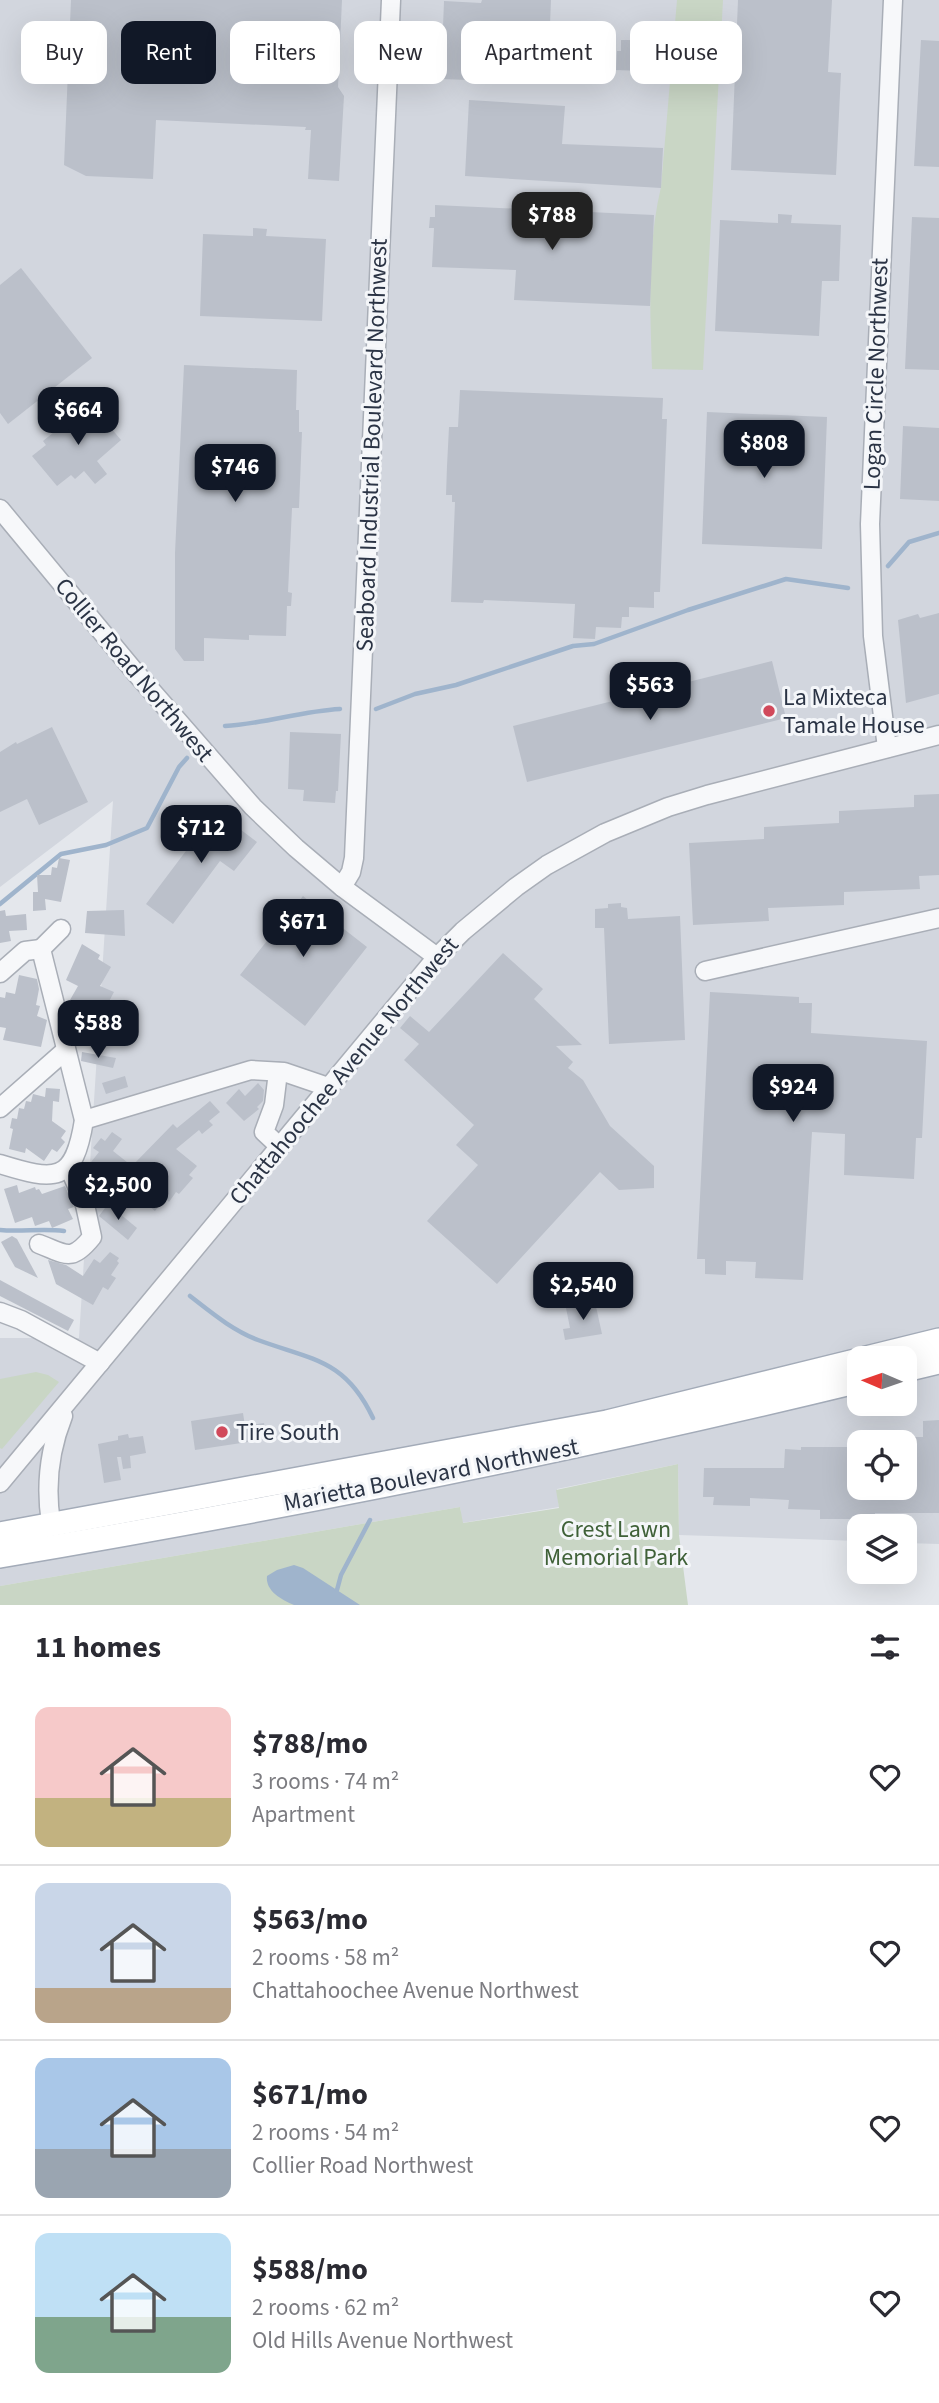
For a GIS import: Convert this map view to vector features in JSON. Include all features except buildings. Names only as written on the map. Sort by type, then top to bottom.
[{"type":"main road","points":[[915,1346],[939,1340]]},
{"type":"main road","points":[[917,1367],[939,1362]]},
{"type":"main road","points":[[0,1534],[607,1422],[847,1363]]},
{"type":"main road","name":"Marietta Boulevard Northwest","points":[[0,1556],[493,1465],[698,1421],[847,1384]]},
{"type":"street","name":"Seaboard Industrial Boulevard Northwest","points":[[342,887],[351,872],[354,858],[391,0]]},
{"type":"street","name":"Logan Circle Northwest","points":[[887,748],[873,636],[870,524],[893,0]]},
{"type":"street","name":"Collier Road Northwest","points":[[0,509],[215,766],[296,848],[342,887],[437,957]]},
{"type":"street","name":"Chattahoochee Avenue Northwest","points":[[0,1483],[437,957],[463,931],[516,887],[547,865],[605,833],[668,807],[939,734]]},
{"type":"street","points":[[705,971],[939,918]]},
{"type":"street","points":[[0,973],[25,951],[41,949],[61,929]]},
{"type":"street","points":[[0,1164],[33,1175],[52,1175],[69,1167],[80,1144],[84,1120],[41,949]]},
{"type":"street","points":[[0,1108],[66,1050]]},
{"type":"street","points":[[84,1120],[251,1070],[278,1072],[328,1087]]},
{"type":"street","points":[[278,1072],[274,1105],[264,1132],[279,1146]]},
{"type":"street","points":[[39,1244],[68,1254],[80,1252],[92,1237],[85,1205],[69,1167]]},
{"type":"street","points":[[0,1312],[21,1320],[100,1363]]},
{"type":"street","points":[[51,1523],[48,1467],[55,1437],[68,1402]]},
{"type":"shaded area","points":[[0,0],[939,0],[939,1544],[917,1543],[917,1514],[847,1514],[847,1541],[679,1535],[678,1464],[557,1489],[559,1507],[462,1523],[460,1507],[0,1586],[0,1338],[79,1338],[113,801],[0,887]]},
{"type":"green space","points":[[677,0],[723,0],[722,21],[675,21]]},
{"type":"green space","points":[[670,84],[718,84],[703,370],[652,369],[651,255],[661,187]]},
{"type":"green space","points":[[36,1372],[59,1382],[2,1449],[0,1379]]},
{"type":"green space","name":"Crest Lawn Memorial Park","points":[[678,1464],[679,1535],[688,1605],[0,1605],[0,1586],[460,1507],[463,1523],[559,1508],[556,1490]]},
{"type":"water","points":[[294,1565],[360,1605],[294,1605],[280,1598],[271,1590],[267,1576]]},
{"type":"waterway","points":[[888,566],[909,542],[939,533]]},
{"type":"waterway","points":[[376,709],[415,694],[456,685],[573,646],[594,644],[786,579],[848,588]]},
{"type":"waterway","points":[[225,726],[340,709]]},
{"type":"waterway","points":[[0,904],[61,854],[106,845],[147,828],[179,767],[187,758]]},
{"type":"waterway","points":[[0,1230],[64,1231]]},
{"type":"waterway","points":[[190,1296],[240,1331],[311,1358],[339,1373],[351,1384],[373,1418]]},
{"type":"waterway","points":[[337,1590],[341,1575],[370,1520]]},
{"type":"place","name":"La Mixteca Tamale House","points":[[769,711]]},
{"type":"place","name":"Tire South","points":[[222,1432]]}]
